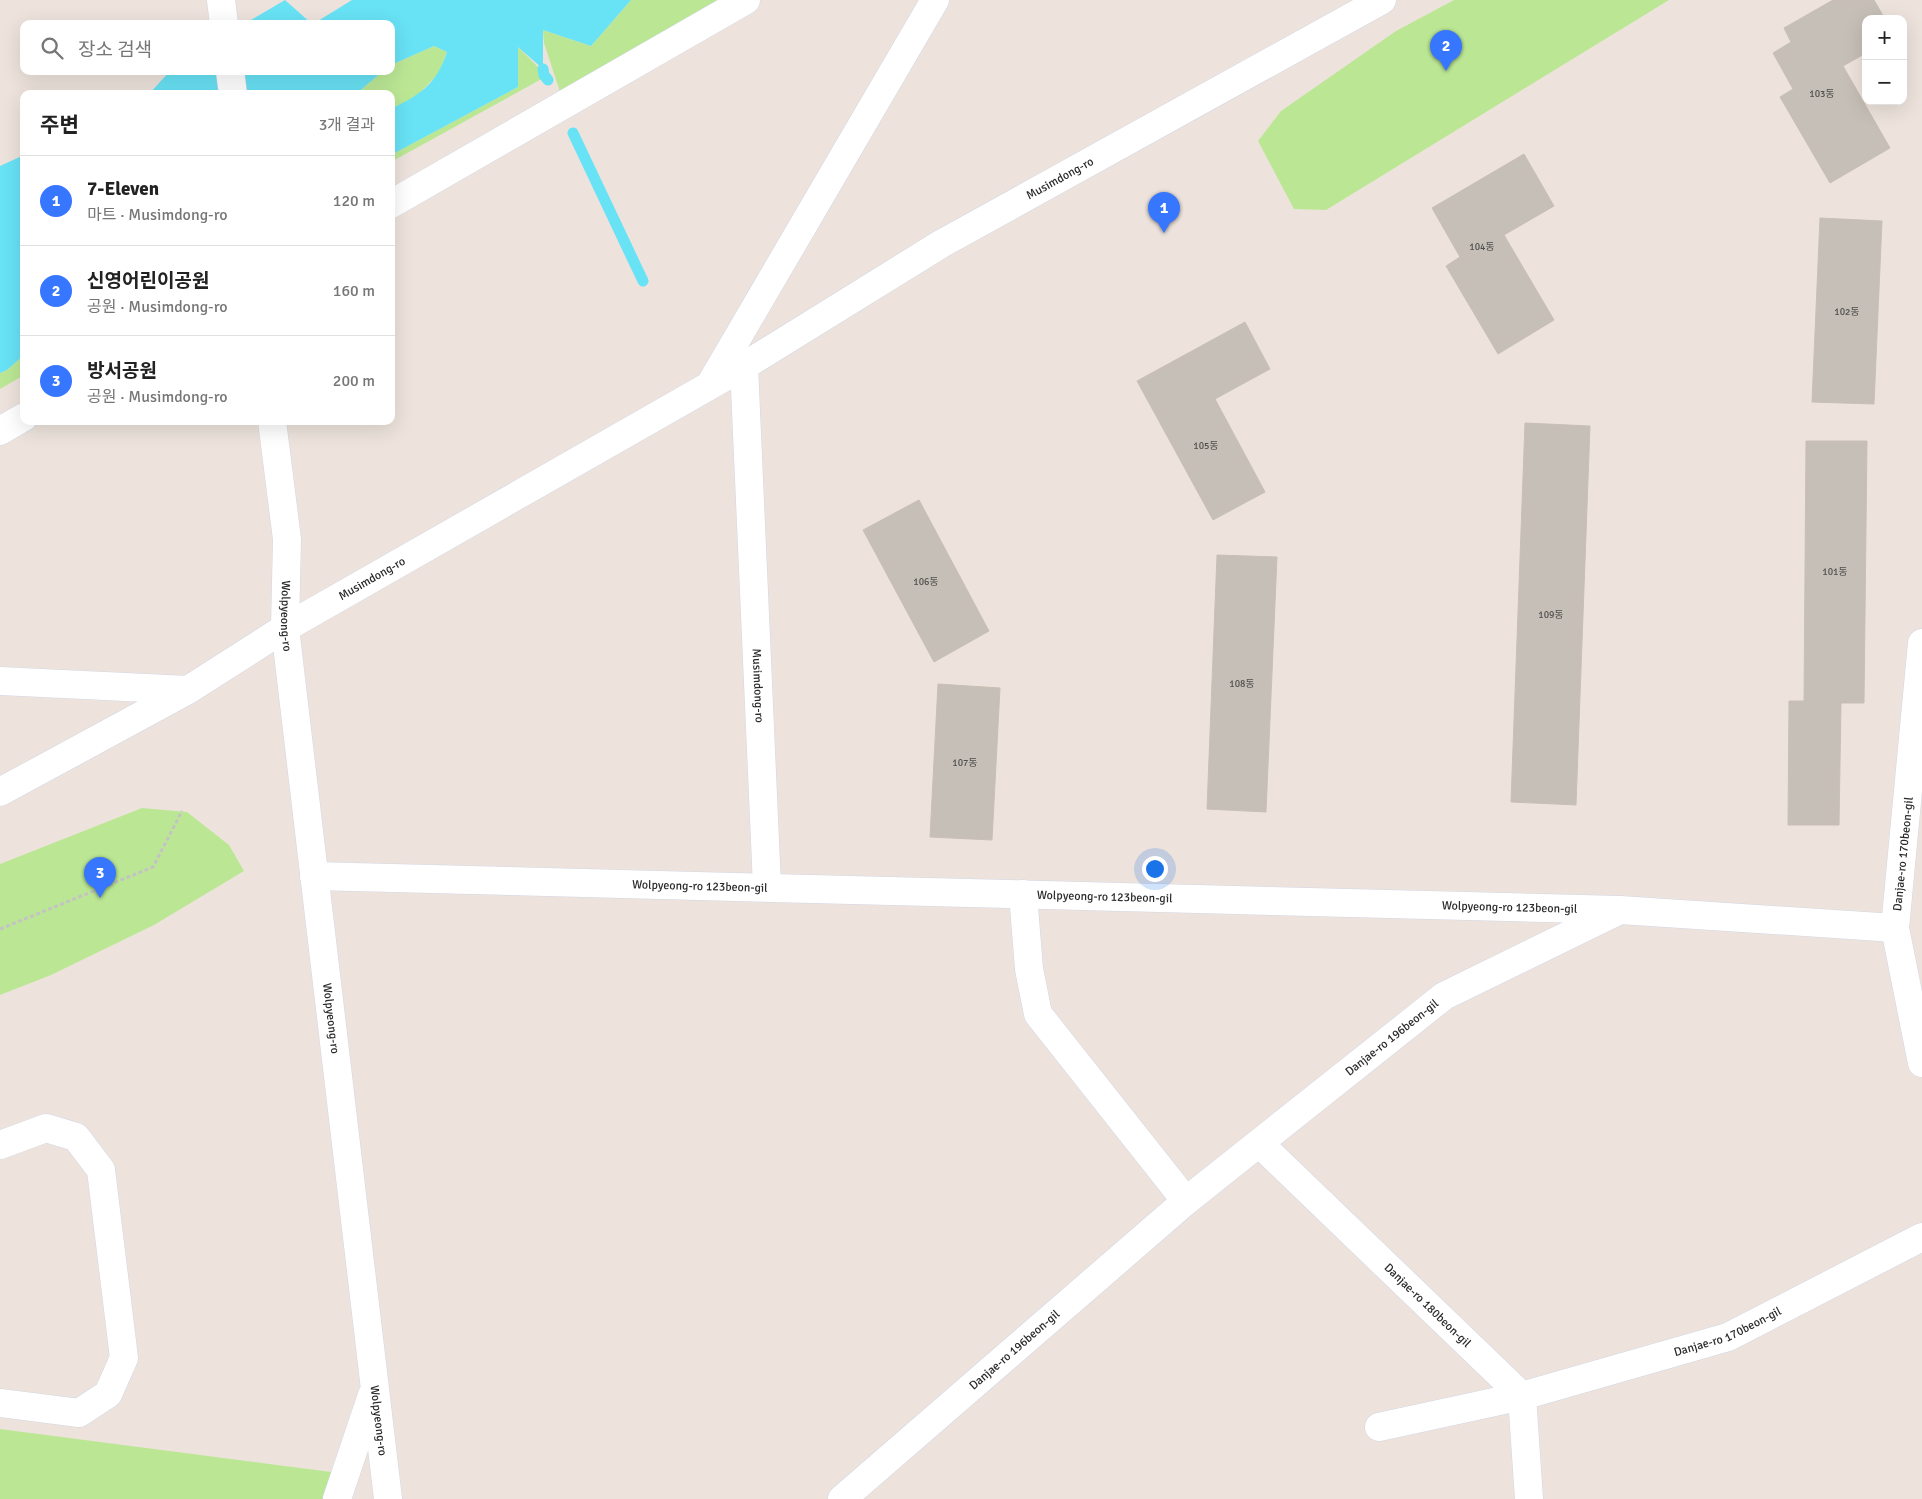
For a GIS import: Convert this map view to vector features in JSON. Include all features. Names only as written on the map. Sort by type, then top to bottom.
[{"type":"street","points":[[221,0],[224,20]]},
{"type":"street","points":[[395,202],[746,0]]},
{"type":"street","points":[[711,383],[935,0]]},
{"type":"street","name":"Musimdong-ro","points":[[0,792],[188,690],[285,628],[711,383],[744,366],[941,244],[1382,0]]},
{"type":"street","points":[[230,75],[232,90]]},
{"type":"street","name":"Musimdong-ro","points":[[744,366],[767,886]]},
{"type":"street","points":[[0,431],[20,419]]},
{"type":"street","name":"Wolpyeong-ro","points":[[273,425],[287,538],[285,628],[388,1499]]},
{"type":"street","name":"Danjae-ro 170beon-gil","points":[[1922,643],[1896,928],[1922,1063]]},
{"type":"street","points":[[0,681],[188,690]]},
{"type":"street","name":"Wolpyeong-ro 123beon-gil","points":[[314,876],[767,886],[1620,910],[1896,928]]},
{"type":"street","points":[[1023,894],[1030,969],[1038,1014],[1186,1201]]},
{"type":"street","name":"Danjae-ro 196beon-gil","points":[[842,1499],[1186,1201],[1444,996],[1620,910]]},
{"type":"street","points":[[0,1144],[46,1128],[76,1137],[101,1170],[124,1358],[108,1394],[79,1413],[0,1403]]},
{"type":"street","name":"Danjae-ro 180beon-gil","points":[[1259,1143],[1522,1396]]},
{"type":"street","name":"Danjae-ro 170beon-gil","points":[[1522,1396],[1728,1337],[1922,1237]]},
{"type":"street","points":[[337,1499],[375,1386]]},
{"type":"street","points":[[1379,1427],[1522,1396],[1529,1499]]},
{"type":"path","points":[[0,929],[153,867],[182,811]]},
{"type":"green space","points":[[631,0],[739,0],[563,101],[544,43],[543,30],[591,46]]},
{"type":"green space","points":[[1454,0],[1669,0],[1326,210],[1294,209],[1258,141],[1281,111],[1396,31]]},
{"type":"green space","points":[[434,46],[447,52],[439,73],[415,98],[395,107],[395,90],[361,90],[378,75],[395,75],[395,63]]},
{"type":"green space","points":[[518,47],[547,76],[395,160],[395,153],[518,87]]},
{"type":"green space","points":[[20,359],[20,377],[0,389],[0,373],[7,370]]},
{"type":"green space","points":[[142,808],[187,812],[229,845],[244,871],[154,925],[51,975],[0,995],[0,864]]},
{"type":"green space","points":[[0,1429],[331,1472],[331,1494],[329,1499],[0,1499]]},
{"type":"water","points":[[285,0],[308,20],[251,20]]},
{"type":"water","points":[[352,0],[631,0],[591,46],[543,30],[543,69],[518,47],[518,87],[395,153],[395,107],[419,93],[432,81],[438,73],[447,52],[434,46],[395,63],[395,20],[320,20]]},
{"type":"water","points":[[166,75],[378,75],[361,90],[153,90]]},
{"type":"water","points":[[20,157],[20,359],[7,370],[0,373],[0,166]]},
{"type":"building","points":[[1833,0],[1874,0],[1883,15],[1862,15],[1862,55],[1843,66],[1862,99],[1862,105],[1865,105],[1890,148],[1830,183],[1780,97],[1793,89],[1773,53],[1791,42],[1784,28]]},
{"type":"building","points":[[1524,154],[1554,206],[1504,235],[1554,320],[1498,354],[1446,266],[1460,257],[1432,208]]},
{"type":"building","points":[[1820,218],[1882,221],[1874,404],[1812,402]]},
{"type":"building","points":[[1245,322],[1270,369],[1215,399],[1265,492],[1213,520],[1137,381]]},
{"type":"building","points":[[1525,423],[1590,426],[1576,805],[1511,802]]},
{"type":"building","points":[[1806,441],[1867,441],[1864,703],[1841,703],[1839,825],[1788,825],[1789,701],[1804,701]]},
{"type":"building","points":[[919,500],[989,631],[934,662],[863,530]]},
{"type":"building","points":[[1217,555],[1277,557],[1266,812],[1207,809]]},
{"type":"building","points":[[938,684],[1000,688],[992,840],[930,837]]},
{"type":"waterway","points":[[543,69],[544,75],[548,80]]},
{"type":"waterway","points":[[573,133],[643,281]]},
{"type":"place","name":"신영어린이공원","points":[[1446,71]]},
{"type":"place","name":"7-Eleven","points":[[1164,233]]},
{"type":"place","name":"방서공원","points":[[100,898]]}]
